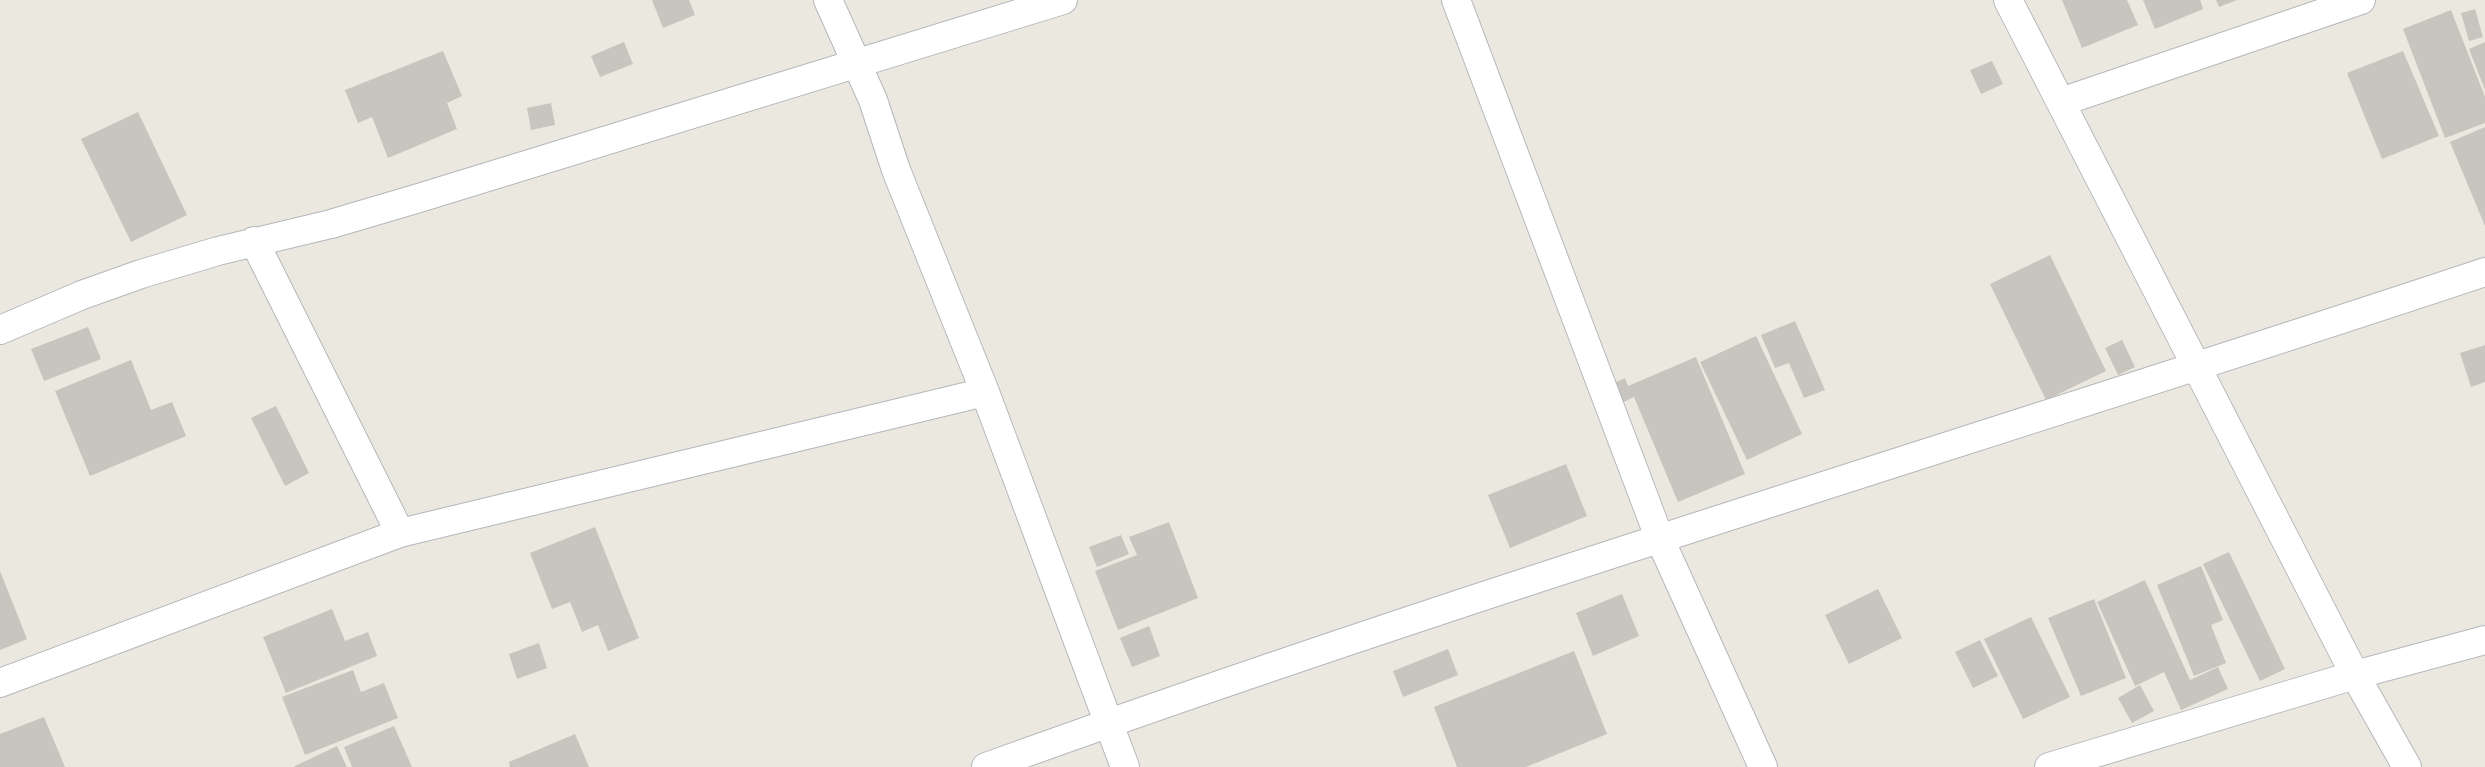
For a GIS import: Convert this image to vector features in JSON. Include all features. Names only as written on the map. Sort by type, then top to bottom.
[{"type":"street","points":[[828,0],[873,100],[896,170],[985,392],[1125,767]]},
{"type":"street","points":[[0,330],[82,295],[141,274],[254,241],[357,216],[1063,0]]},
{"type":"street","points":[[1456,0],[1659,537],[1763,767]]},
{"type":"street","points":[[2008,0],[2355,675],[2407,767]]},
{"type":"street","points":[[2061,102],[2361,0]]},
{"type":"street","points":[[254,241],[400,533]]},
{"type":"street","points":[[986,767],[1109,722],[1659,537],[2198,367],[2485,272]]},
{"type":"street","points":[[0,683],[400,533],[985,392]]},
{"type":"street","points":[[2049,767],[2355,675],[2485,640]]},
{"type":"building","points":[[652,0],[689,0],[695,15],[663,28]]},
{"type":"building","points":[[2062,0],[2127,0],[2138,25],[2082,48]]},
{"type":"building","points":[[2143,0],[2200,0],[2203,9],[2155,29]]},
{"type":"building","points":[[2216,0],[2237,0],[2219,7]]},
{"type":"building","points":[[2475,9],[2483,37],[2469,41],[2461,13]]},
{"type":"building","points":[[2451,10],[2485,97],[2485,123],[2445,138],[2403,29]]},
{"type":"building","points":[[624,42],[633,64],[600,77],[591,56]]},
{"type":"building","points":[[2485,42],[2485,90],[2469,49]]},
{"type":"building","points":[[443,51],[462,96],[447,103],[457,129],[388,158],[372,117],[358,123],[345,90]]},
{"type":"building","points":[[2403,51],[2439,136],[2382,159],[2347,73]]},
{"type":"building","points":[[1992,61],[2003,84],[1981,94],[1970,70]]},
{"type":"building","points":[[551,103],[555,125],[531,130],[527,108]]},
{"type":"building","points":[[138,112],[187,215],[131,242],[81,139]]},
{"type":"building","points":[[2485,127],[2485,226],[2450,142]]},
{"type":"building","points":[[2050,255],[2106,371],[2046,400],[1990,284]]},
{"type":"building","points":[[1795,321],[1825,390],[1804,398],[1789,363],[1775,368],[1761,335]]},
{"type":"building","points":[[88,327],[101,359],[44,381],[31,349]]},
{"type":"building","points":[[1756,336],[1802,434],[1747,460],[1700,362]]},
{"type":"building","points":[[2122,340],[2135,367],[2118,375],[2105,348]]},
{"type":"building","points":[[2485,345],[2485,382],[2471,387],[2460,353]]},
{"type":"building","points":[[1696,357],[1745,474],[1678,502],[1634,397],[1605,411],[1596,391],[1625,378],[1628,386]]},
{"type":"building","points":[[131,360],[151,410],[172,402],[186,436],[90,476],[55,391]]},
{"type":"building","points":[[276,406],[309,473],[285,486],[251,418]]},
{"type":"building","points":[[1566,464],[1587,516],[1510,548],[1488,495]]},
{"type":"building","points":[[1169,522],[1198,598],[1118,630],[1095,571],[1137,555],[1129,537]]},
{"type":"building","points":[[595,527],[639,638],[608,651],[598,625],[582,632],[570,602],[552,609],[530,553]]},
{"type":"building","points":[[1121,535],[1129,554],[1097,567],[1089,547]]},
{"type":"building","points":[[2229,552],[2285,669],[2260,681],[2203,564]]},
{"type":"building","points":[[2201,566],[2223,620],[2211,625],[2226,663],[2194,676],[2157,585]]},
{"type":"building","points":[[0,571],[27,639],[0,650]]},
{"type":"building","points":[[2145,580],[2190,680],[2218,667],[2228,689],[2181,710],[2164,672],[2135,686],[2097,602]]},
{"type":"building","points":[[1878,589],[1902,638],[1849,664],[1825,615]]},
{"type":"building","points":[[1622,594],[1639,636],[1593,656],[1576,613]]},
{"type":"building","points":[[2094,599],[2126,678],[2081,696],[2048,618]]},
{"type":"building","points":[[332,609],[345,641],[368,632],[377,656],[286,693],[263,637]]},
{"type":"building","points":[[2031,617],[2070,697],[2023,719],[1984,639]]},
{"type":"building","points":[[1149,626],[1160,656],[1132,667],[1120,638]]},
{"type":"building","points":[[1980,640],[1998,676],[1973,688],[1955,652]]},
{"type":"building","points":[[539,643],[547,668],[517,679],[509,654]]},
{"type":"building","points":[[1448,649],[1458,675],[1403,697],[1393,671]]},
{"type":"building","points":[[1574,651],[1607,734],[1526,767],[1457,767],[1434,707]]},
{"type":"building","points":[[353,670],[361,692],[384,683],[398,718],[305,755],[282,697]]},
{"type":"building","points":[[2140,685],[2154,711],[2132,723],[2118,698]]},
{"type":"building","points":[[44,717],[65,767],[0,767],[0,734]]},
{"type":"building","points":[[394,726],[412,767],[352,767],[344,747]]},
{"type":"building","points":[[575,734],[589,767],[510,767],[509,762]]},
{"type":"building","points":[[337,746],[347,767],[293,767]]}]
